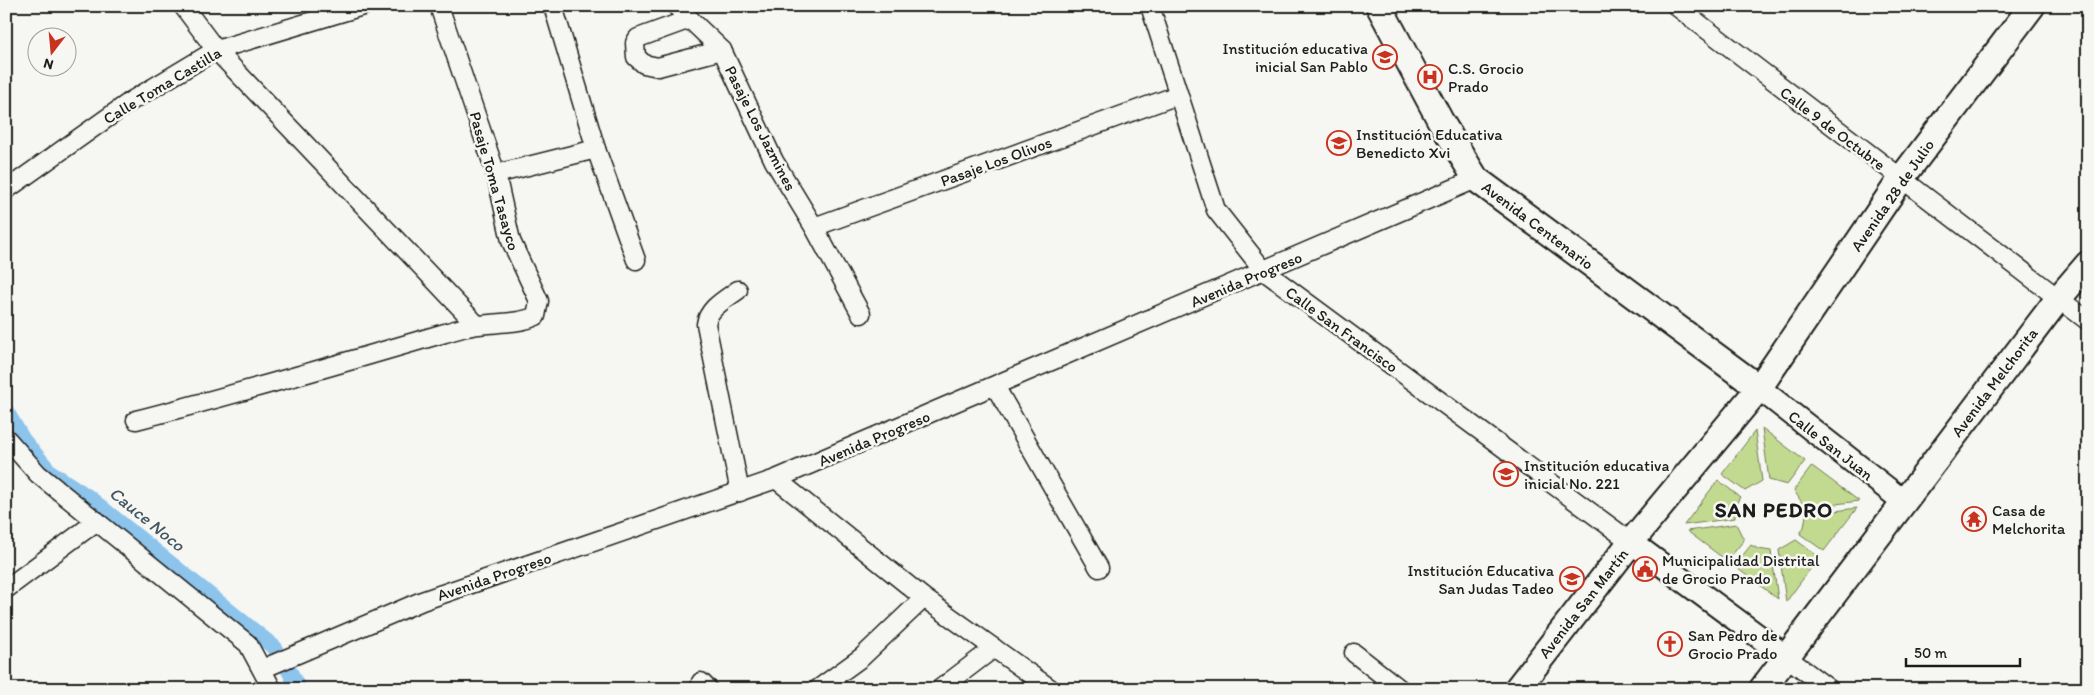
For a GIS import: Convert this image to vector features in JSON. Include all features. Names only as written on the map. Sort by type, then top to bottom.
[{"type":"main road","name":"Avenida Centenario","points":[[1379,6],[1440,120],[1476,179],[1759,388]]},
{"type":"main road","name":"Avenida 28 de Julio","points":[[1631,542],[1759,388],[1901,179],[2032,6]]},
{"type":"main road","name":"Avenida Melchorita","points":[[1762,689],[1903,501],[2058,299],[2088,264]]},
{"type":"main road","name":"Avenida San Martín","points":[[1517,689],[1631,542]]},
{"type":"street","points":[[136,420],[253,390],[476,324],[216,50],[183,6]]},
{"type":"street","name":"Pasaje Toma Tasayco","points":[[439,6],[496,174],[511,241],[539,301],[536,316],[528,320],[476,324]]},
{"type":"street","points":[[553,6],[596,149],[636,260]]},
{"type":"street","name":"Pasaje Los Jazmines","points":[[676,6],[722,50],[774,161],[814,227],[861,314]]},
{"type":"street","name":"Calle San Francisco","points":[[1150,6],[1216,210],[1264,271],[1631,542]]},
{"type":"street","name":"Calle 9 de Octubre","points":[[1676,6],[2088,321]]},
{"type":"street","name":"Calle Toma Castilla","points":[[6,190],[131,101],[216,50],[358,7]]},
{"type":"street","points":[[690,19],[638,38],[635,43],[636,57],[644,64],[658,67],[722,50]]},
{"type":"street","name":"Pasaje Los Olivos","points":[[814,227],[1178,95]]},
{"type":"street","points":[[496,174],[596,149]]},
{"type":"street","name":"Avenida Progreso","points":[[262,669],[422,601],[776,479],[1476,179]]},
{"type":"street","points":[[738,290],[713,309],[707,316],[706,324],[740,492]]},
{"type":"street","points":[[995,386],[1099,568]]},
{"type":"street","name":"Calle San Juan","points":[[1759,388],[1903,501]]},
{"type":"street","points":[[6,438],[38,474],[248,644],[272,689]]},
{"type":"street","points":[[776,479],[924,598],[1051,689]]},
{"type":"street","points":[[6,589],[97,521]]},
{"type":"street","points":[[1631,542],[1828,689]]},
{"type":"street","points":[[818,689],[862,657],[924,598]]},
{"type":"street","points":[[940,689],[994,648]]},
{"type":"street","points":[[1354,653],[1400,689]]},
{"type":"green space","points":[[1762,428],[1805,461],[1787,485],[1769,480]]},
{"type":"green space","points":[[1755,431],[1762,481],[1745,491],[1722,474]]},
{"type":"green space","points":[[1812,466],[1859,501],[1805,508],[1794,490]]},
{"type":"green space","points":[[1718,480],[1740,497],[1736,504],[1735,518],[1684,525]]},
{"type":"green space","points":[[1857,508],[1824,551],[1800,534],[1804,527],[1806,515]]},
{"type":"green space","points":[[1736,524],[1744,540],[1727,561],[1687,531]]},
{"type":"green space","points":[[1796,540],[1819,557],[1786,602],[1779,550]]},
{"type":"green space","points":[[1751,545],[1758,549],[1771,551],[1778,599],[1734,566]]},
{"type":"waterway","name":"Cauce Noco","points":[[6,411],[23,440],[50,472],[88,497],[275,648]]},
{"type":"waterway","name":"Cauce Noco","points":[[286,665],[299,689]]},
{"type":"place","name":"Institución educativa inicial San Pablo","points":[[1385,57]]},
{"type":"place","name":"C.S. Grocio Prado","points":[[1430,77]]},
{"type":"place","name":"Institución Educativa Benedicto Xvi","points":[[1339,143]]},
{"type":"place","name":"Institución educativa inicial No. 221","points":[[1506,474]]},
{"type":"place","name":"Casa de Melchorita","points":[[1974,519]]},
{"type":"place","name":"Municipalidad Distrital de Grocio Prado","points":[[1645,569]]},
{"type":"place","name":"Institución Educativa San Judas Tadeo","points":[[1572,579]]},
{"type":"place","name":"San Pedro de Grocio Prado","points":[[1670,644]]},
{"type":"district","name":"SAN PEDRO","points":[[1774,510]]}]
